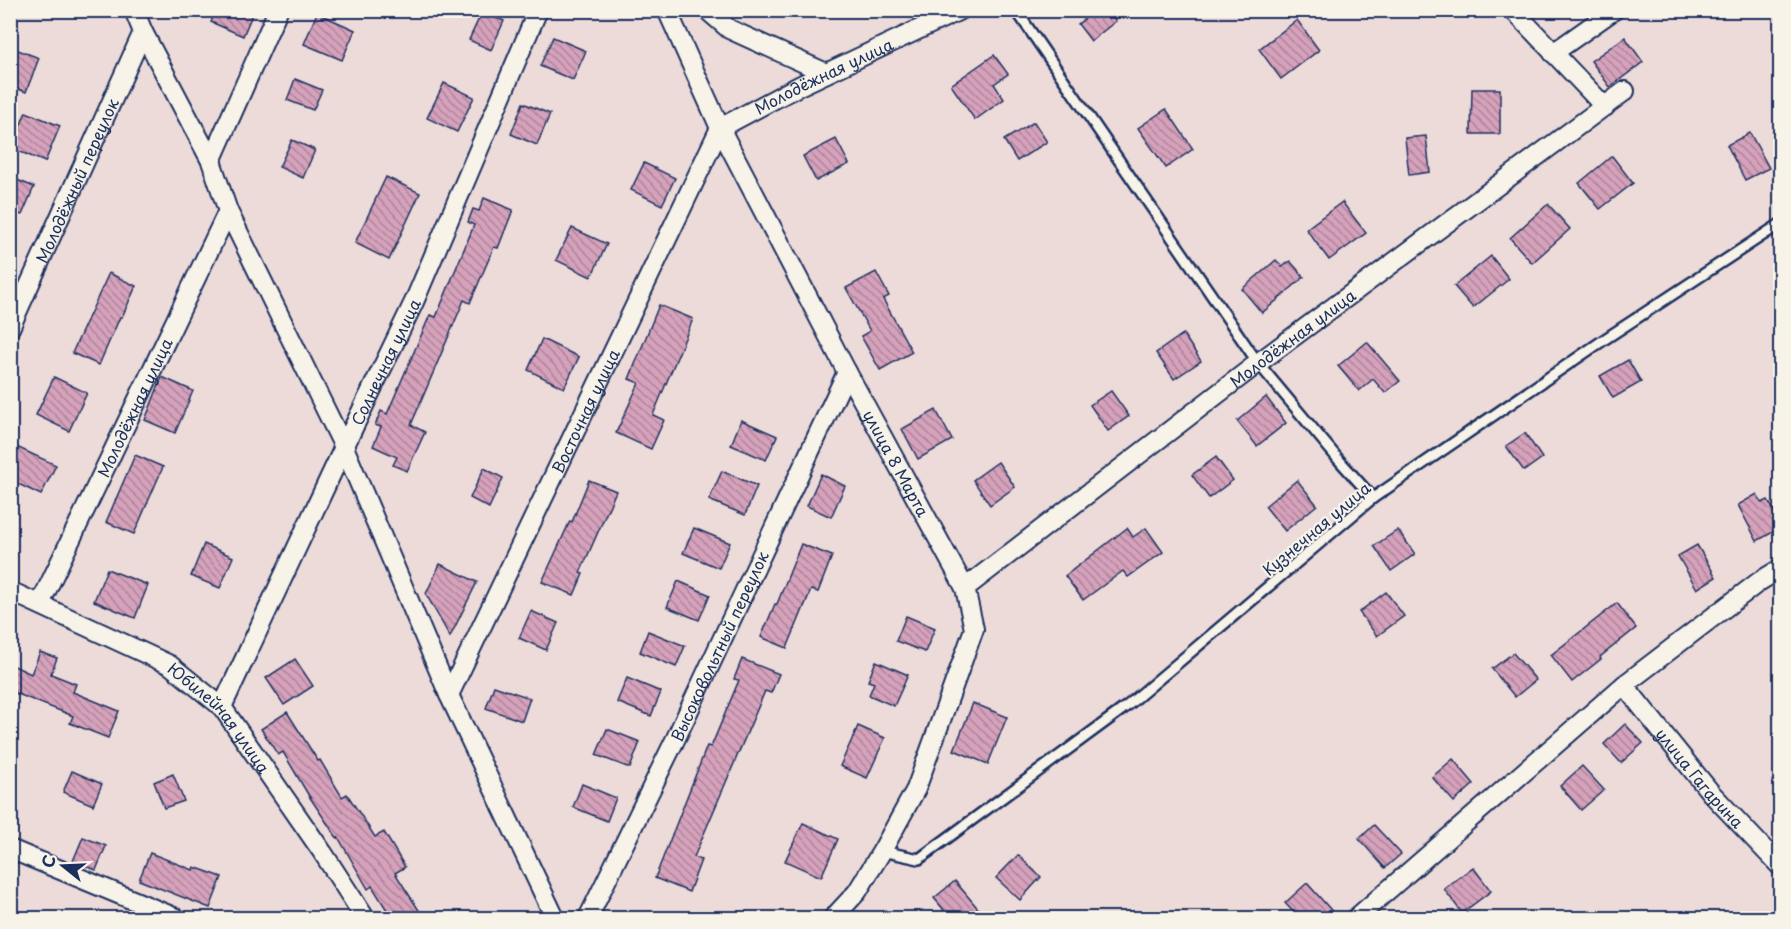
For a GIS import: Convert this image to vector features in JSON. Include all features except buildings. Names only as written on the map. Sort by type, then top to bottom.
[{"type":"street","points":[[134,10],[143,32],[211,161],[228,211],[344,447],[449,695],[555,918]]},
{"type":"street","points":[[211,161],[278,10]]},
{"type":"street","name":"Солнечная улица","points":[[222,707],[414,302],[537,10]]},
{"type":"street","name":"улица 8 Марта","points":[[667,10],[720,128],[847,372],[965,588],[974,629],[916,789],[857,892],[833,918]]},
{"type":"street","points":[[707,10],[729,29],[826,73]]},
{"type":"street","name":"Молодёжная улица","points":[[720,128],[826,73],[960,10]]},
{"type":"street","points":[[1513,10],[1605,107]]},
{"type":"street","points":[[1553,53],[1614,10]]},
{"type":"street","name":"Молодёжный переулок","points":[[10,327],[143,32]]},
{"type":"street","name":"Молодёжная улица","points":[[965,588],[1258,363],[1625,91]]},
{"type":"street","name":"Восточная улица","points":[[449,695],[720,128]]},
{"type":"street","name":"Молодёжная улица","points":[[40,604],[228,211]]},
{"type":"street","name":"Высоковольтный переулок","points":[[588,918],[675,740],[847,372]]},
{"type":"street","points":[[1356,918],[1624,685],[1760,581],[1780,569]]},
{"type":"street","name":"Юбилейная улица","points":[[10,591],[170,665],[222,707],[365,918]]},
{"type":"street","name":"улица Гагарина","points":[[1624,685],[1711,793],[1780,866]]},
{"type":"street","points":[[10,849],[176,918]]},
{"type":"lane","points":[[1016,10],[1258,363],[1373,498]]},
{"type":"lane","name":"Кузнечная улица","points":[[882,851],[919,859],[1127,706],[1373,498],[1605,339],[1780,224]]}]
